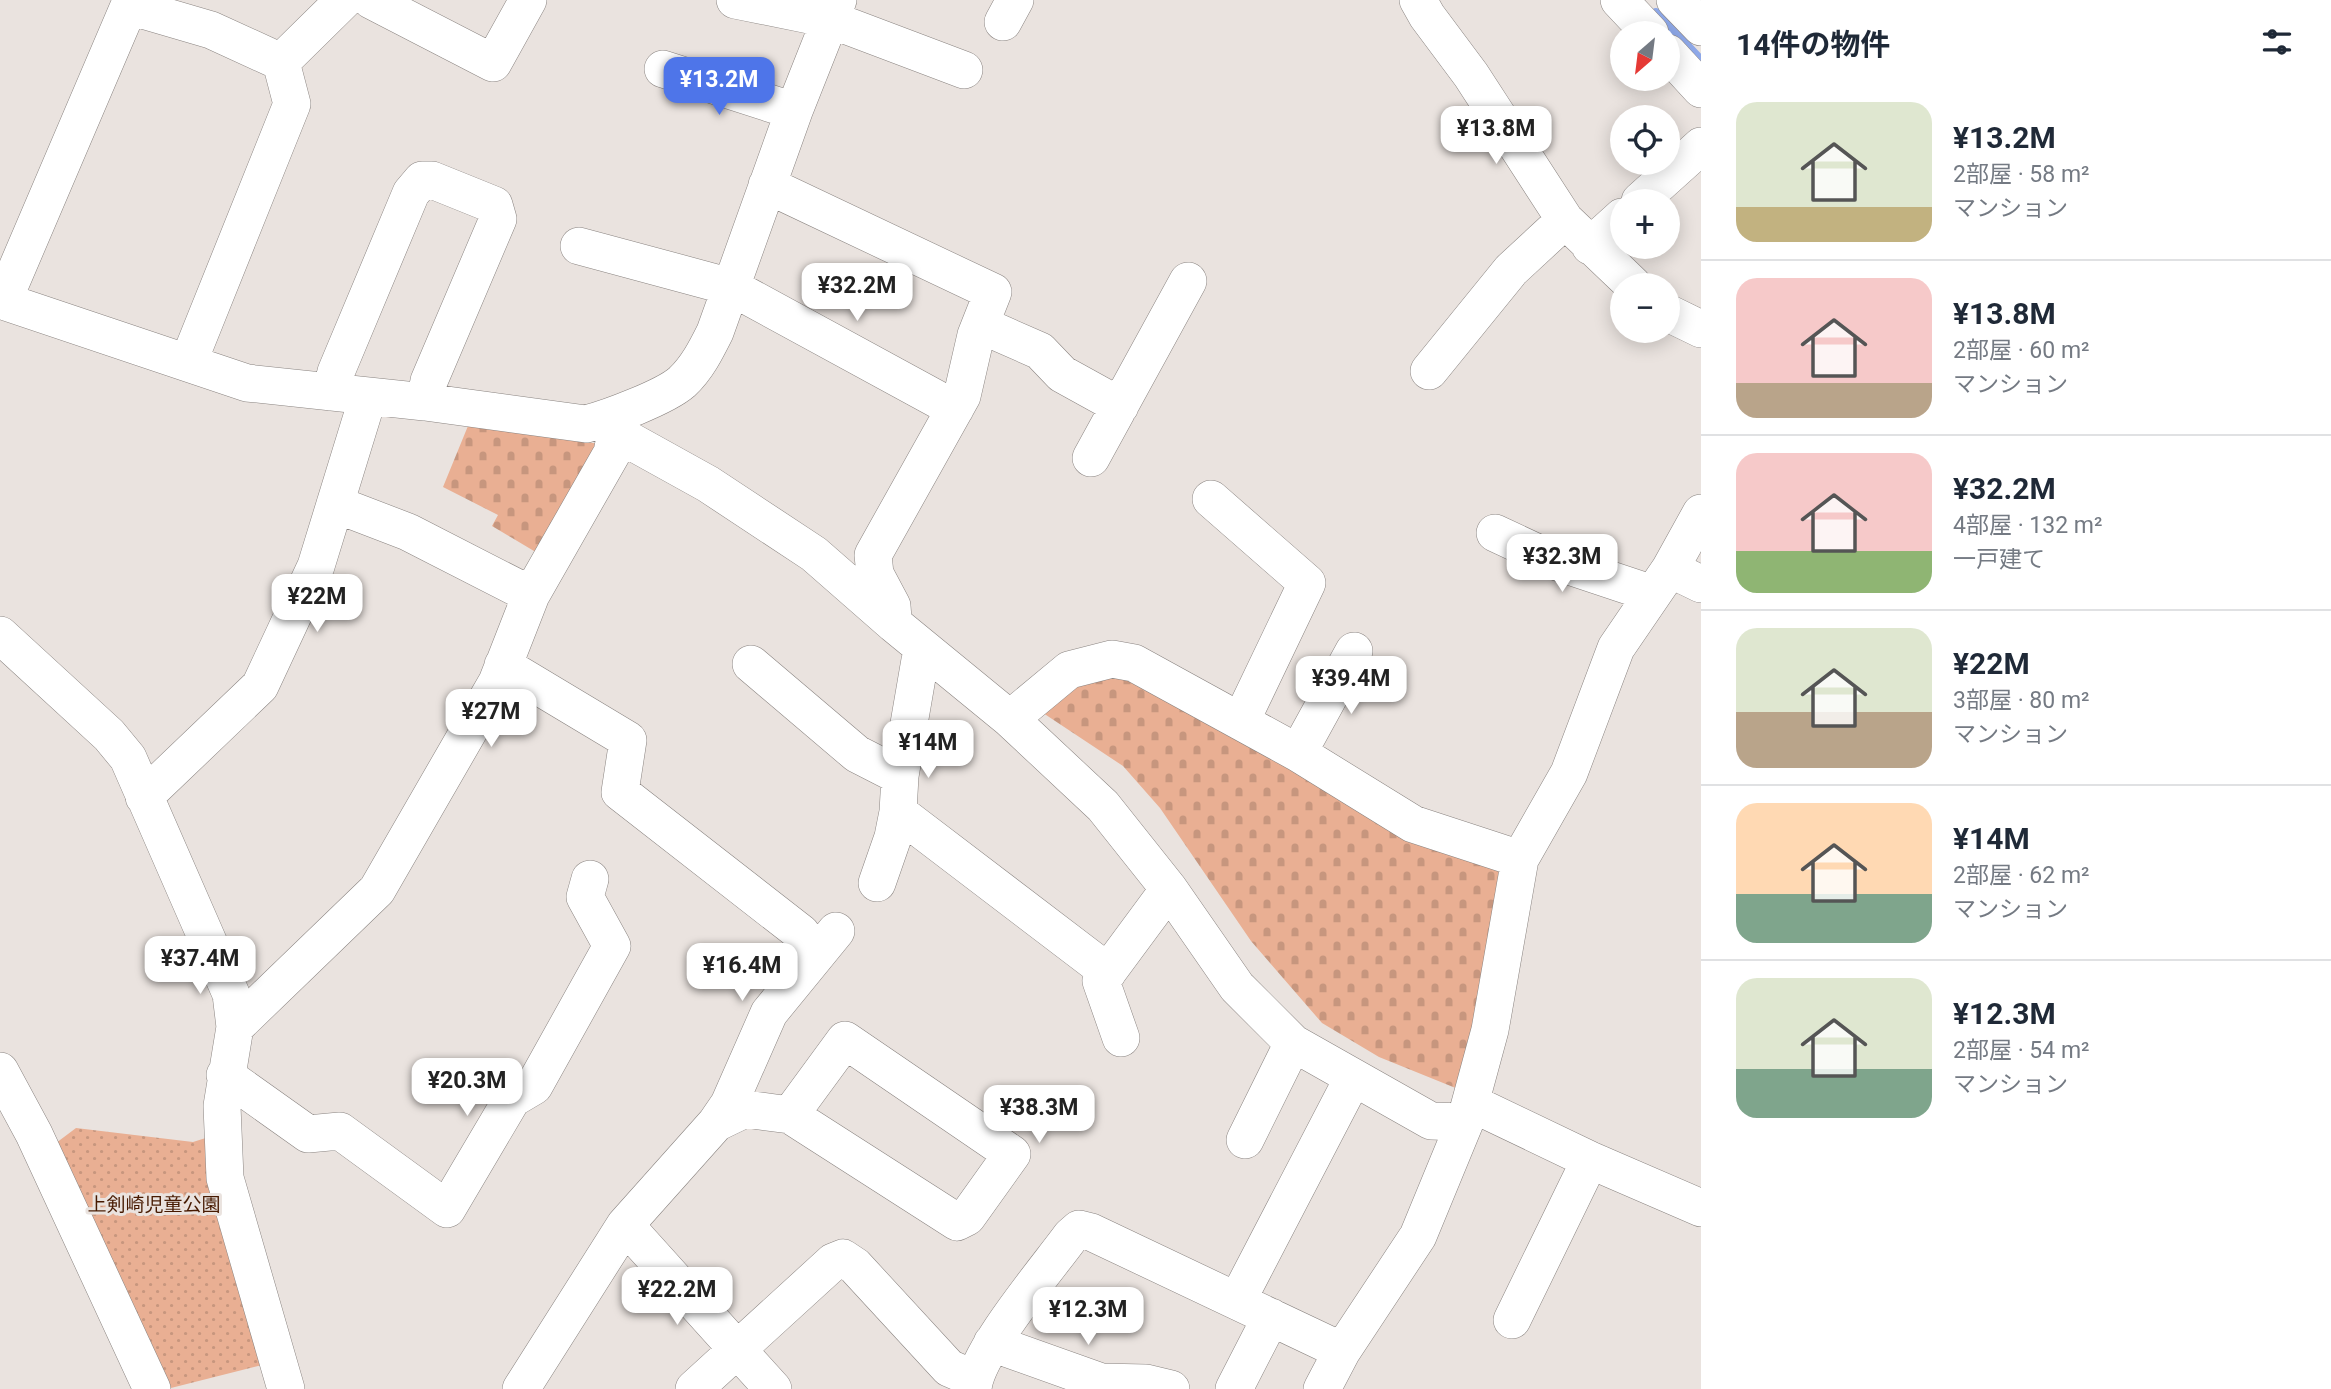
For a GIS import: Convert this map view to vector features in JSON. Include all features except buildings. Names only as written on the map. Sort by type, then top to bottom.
[{"type":"street","points":[[281,62],[344,0]]},
{"type":"street","points":[[371,0],[493,63],[528,0]]},
{"type":"street","points":[[734,0],[833,10],[964,70]]},
{"type":"street","points":[[1418,0],[1578,233],[1620,273]]},
{"type":"street","points":[[1619,0],[1639,21]]},
{"type":"street","points":[[1675,0],[1701,27]]},
{"type":"street","points":[[281,62],[211,30],[131,3],[2,300],[247,383],[612,426],[708,484],[814,554],[1010,719],[1103,806],[1169,889],[1237,987],[1293,1043],[1431,1121],[1468,1112],[1701,1208]]},
{"type":"street","points":[[612,426],[680,384],[698,363],[715,332],[833,10]]},
{"type":"street","points":[[188,363],[292,104],[281,62]]},
{"type":"street","points":[[1680,66],[1701,89]]},
{"type":"street","points":[[663,69],[794,111]]},
{"type":"street","points":[[1653,189],[1701,146]]},
{"type":"street","points":[[331,392],[336,372],[411,193],[422,180],[432,180],[494,205],[498,219],[429,381],[425,402]]},
{"type":"street","points":[[767,186],[993,292],[962,396],[873,555],[875,574],[892,606],[894,624]]},
{"type":"street","points":[[1429,371],[1511,270],[1578,233],[1610,221]]},
{"type":"street","points":[[579,246],[731,287],[954,409]]},
{"type":"street","points":[[1091,458],[1188,281]]},
{"type":"street","points":[[1680,319],[1701,329]]},
{"type":"street","points":[[981,325],[1040,351],[1062,374],[1120,406]]},
{"type":"street","points":[[144,797],[260,685],[316,566],[368,397]]},
{"type":"street","points":[[235,1027],[377,890],[497,682],[531,595],[612,453],[612,426]]},
{"type":"street","points":[[1210,499],[1307,583],[1241,721]]},
{"type":"street","points":[[335,504],[408,532],[531,595]]},
{"type":"street","points":[[1322,1389],[1342,1351],[1419,1236],[1468,1112],[1490,1030],[1520,859],[1569,773],[1616,648],[1675,582],[1701,513]]},
{"type":"street","points":[[1495,533],[1557,562],[1675,582]]},
{"type":"street","points":[[0,635],[109,735],[128,758],[231,994],[235,1027],[222,1106],[225,1178],[286,1389]]},
{"type":"street","points":[[877,883],[893,837],[898,812],[900,776],[920,660],[926,651]]},
{"type":"street","points":[[1298,753],[1354,652]]},
{"type":"street","points":[[1010,719],[1069,670],[1112,659],[1134,663],[1298,753],[1413,824],[1520,859]]},
{"type":"street","points":[[751,664],[857,754],[900,776]]},
{"type":"street","points":[[503,665],[628,740],[621,792],[819,932],[769,1013],[729,1104],[716,1123],[625,1225],[522,1389]]},
{"type":"street","points":[[898,812],[1108,972]]},
{"type":"street","points":[[225,1075],[308,1134],[340,1131],[447,1209],[512,1099],[534,1086],[612,946],[584,897],[590,879]]},
{"type":"street","points":[[1121,1038],[1101,981],[1169,889]]},
{"type":"street","points":[[716,1123],[745,1109],[790,1115],[957,1222],[967,1217],[1012,1154],[845,1040],[790,1115]]},
{"type":"street","points":[[1245,1140],[1293,1043]]},
{"type":"street","points":[[0,1071],[34,1134],[152,1389]]},
{"type":"street","points":[[1237,1301],[1353,1078]]},
{"type":"street","points":[[1512,1320],[1590,1160]]},
{"type":"street","points":[[625,1225],[773,1389]]},
{"type":"street","points":[[694,1389],[833,1262],[843,1258],[855,1266],[949,1368],[973,1384],[992,1343],[1071,1236],[1079,1229],[1091,1232],[1342,1351]]},
{"type":"street","points":[[1234,1389],[1272,1317]]},
{"type":"street","points":[[992,1343],[1101,1382],[1146,1383],[1171,1389]]},
{"type":"green space","points":[[470,421],[604,445],[539,554],[492,526],[498,515],[443,487]]},
{"type":"green space","points":[[1111,665],[1508,868],[1463,1091],[1379,1057],[1322,1023],[1251,941],[1160,808],[1123,766],[1034,707]]},
{"type":"green space","name":"上剣崎児童公園","points":[[76,1128],[193,1142],[212,1136],[266,1364],[167,1389],[52,1146]]},
{"type":"waterway","points":[[1656,13],[1701,61]]}]
